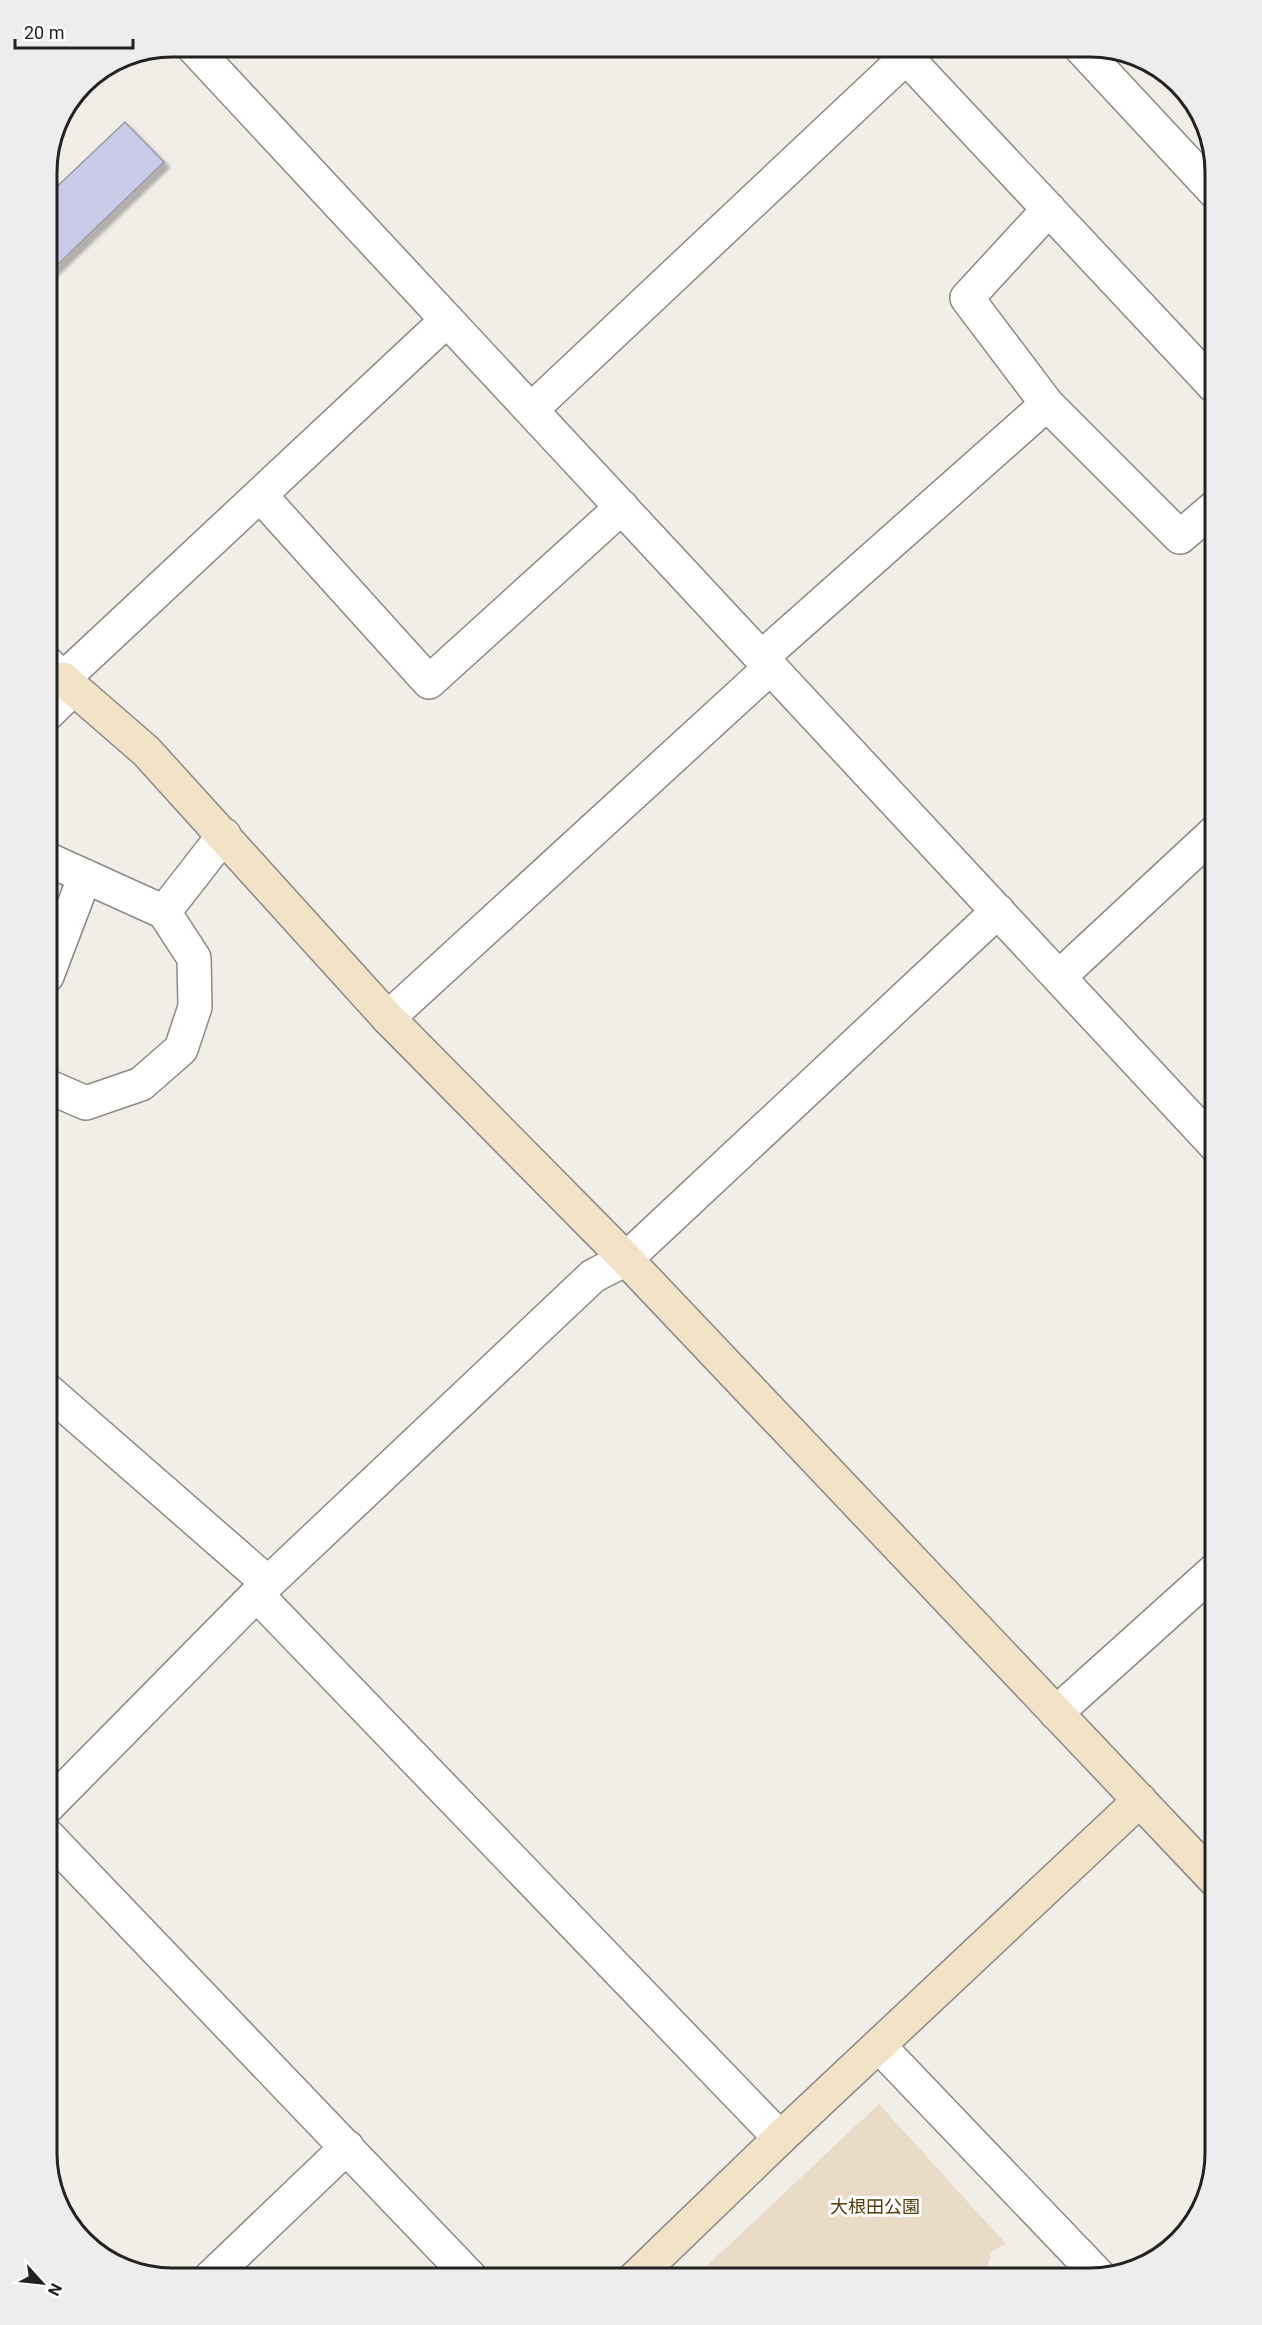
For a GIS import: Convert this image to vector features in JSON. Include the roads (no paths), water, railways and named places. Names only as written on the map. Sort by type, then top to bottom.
[{"type":"street","points":[[203,57],[1205,1134]]},
{"type":"street","points":[[531,410],[907,57]]},
{"type":"street","points":[[916,57],[1049,209],[1205,376]]},
{"type":"street","points":[[1100,57],[1115,65],[1205,179]]},
{"type":"street","points":[[1049,209],[967,298],[1047,404],[1180,537],[1205,516]]},
{"type":"street","points":[[447,320],[61,677],[146,751],[388,1018],[626,1259],[1205,1869]]},
{"type":"street","points":[[388,1018],[767,662],[1047,404]]},
{"type":"street","points":[[260,495],[429,682],[622,507]]},
{"type":"street","points":[[164,912],[224,836]]},
{"type":"street","points":[[1059,977],[1205,841]]},
{"type":"street","points":[[57,863],[164,912],[194,958],[195,1007],[181,1048],[141,1083],[86,1103],[57,1090]]},
{"type":"street","points":[[57,950],[85,876]]},
{"type":"street","points":[[57,1796],[263,1589],[593,1276],[626,1259],[998,911]]},
{"type":"street","points":[[57,1399],[263,1589],[780,2138]]},
{"type":"street","points":[[1056,1713],[1205,1579]]},
{"type":"street","points":[[645,2268],[780,2138],[1140,1800]]},
{"type":"street","points":[[57,1846],[462,2268]]},
{"type":"street","points":[[879,2046],[1091,2268]]},
{"type":"street","points":[[220,2268],[347,2146]]},
{"type":"park label","name":"大根田公園","points":[[875,2207]]}]
